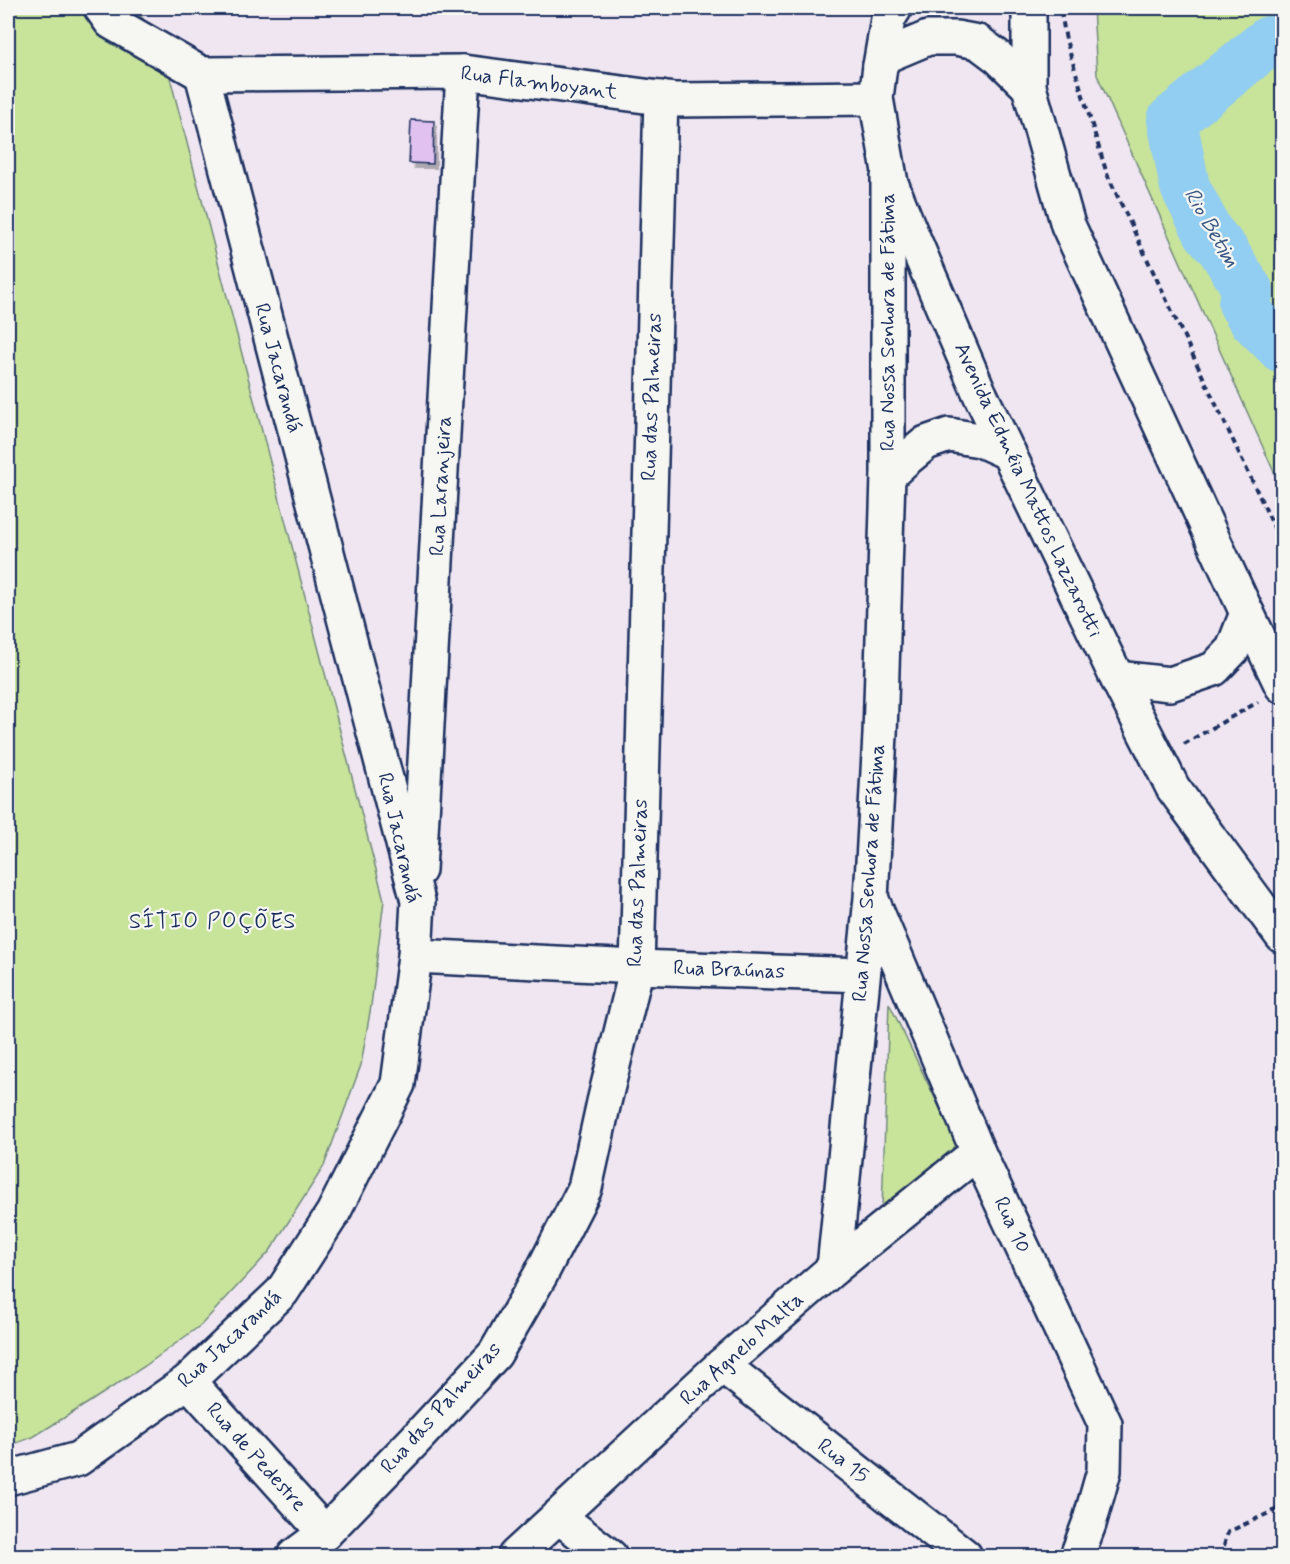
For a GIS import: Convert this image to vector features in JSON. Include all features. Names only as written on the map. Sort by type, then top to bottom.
[{"type":"street","points":[[100,8],[111,22],[202,74]]},
{"type":"street","name":"Avenida Edméia Mattos Lazzarotti","points":[[895,8],[888,19],[876,98],[891,183],[909,228],[979,392],[1117,678],[1173,788],[1282,936]]},
{"type":"street","points":[[1029,8],[1029,87],[1068,225],[1247,613],[1272,693]]},
{"type":"street","points":[[880,66],[885,56],[928,38],[956,38],[978,42],[998,57],[1029,87]]},
{"type":"street","name":"Rua Flamboyant","points":[[202,74],[464,72],[675,100],[876,98]]},
{"type":"street","name":"Rua Laranjeira","points":[[418,901],[464,72]]},
{"type":"street","name":"Rua Jacarandá","points":[[8,1478],[78,1459],[188,1382],[282,1293],[333,1213],[398,1084],[415,956],[418,901],[202,74]]},
{"type":"street","name":"Rua das Palmeiras","points":[[294,1557],[325,1533],[495,1354],[541,1274],[585,1188],[637,967],[661,98]]},
{"type":"street","name":"Rua Nossa Senhora de Fátima","points":[[834,1268],[871,898],[880,735],[888,476],[888,169]]},
{"type":"street","name":"Rua Nossa Senhora de Fátima","points":[[888,476],[926,443],[950,435],[980,440],[1009,453]]},
{"type":"street","points":[[1117,678],[1170,684],[1214,669],[1233,649],[1247,613]]},
{"type":"street","name":"Rua 10","points":[[871,898],[978,1152],[1105,1424],[1104,1471],[1077,1557]]},
{"type":"street","name":"Rua Braúnas","points":[[415,956],[863,975]]},
{"type":"street","name":"Rua Agnelo Malta","points":[[515,1557],[722,1365],[834,1268],[978,1152]]},
{"type":"street","name":"Rua 15","points":[[722,1365],[965,1557]]},
{"type":"street","name":"Rua de Pedestre","points":[[188,1382],[325,1533]]},
{"type":"street","points":[[559,1517],[610,1557]]},
{"type":"path","points":[[1060,8],[1066,40],[1107,174],[1282,544]]},
{"type":"path","points":[[1158,759],[1272,693]]},
{"type":"path","points":[[1221,1557],[1228,1532],[1282,1507]]},
{"type":"green space","points":[[8,8],[134,8],[160,39],[384,900],[361,1065],[324,1166],[270,1251],[201,1325],[145,1366],[88,1403],[33,1437],[8,1446]]},
{"type":"green space","points":[[1093,8],[1282,8],[1282,490],[1097,75]]},
{"type":"green space","points":[[889,1003],[960,1150],[882,1210]]},
{"type":"building","points":[[411,120],[434,121],[433,164],[409,163]]},
{"type":"waterway","name":"Rio Betim","points":[[1282,41],[1269,41],[1172,120],[1185,187],[1208,232],[1223,250],[1249,292],[1243,303],[1253,319],[1282,348]]},
{"type":"district","name":"SÍTIO POÇÕES","points":[[213,922]]}]
